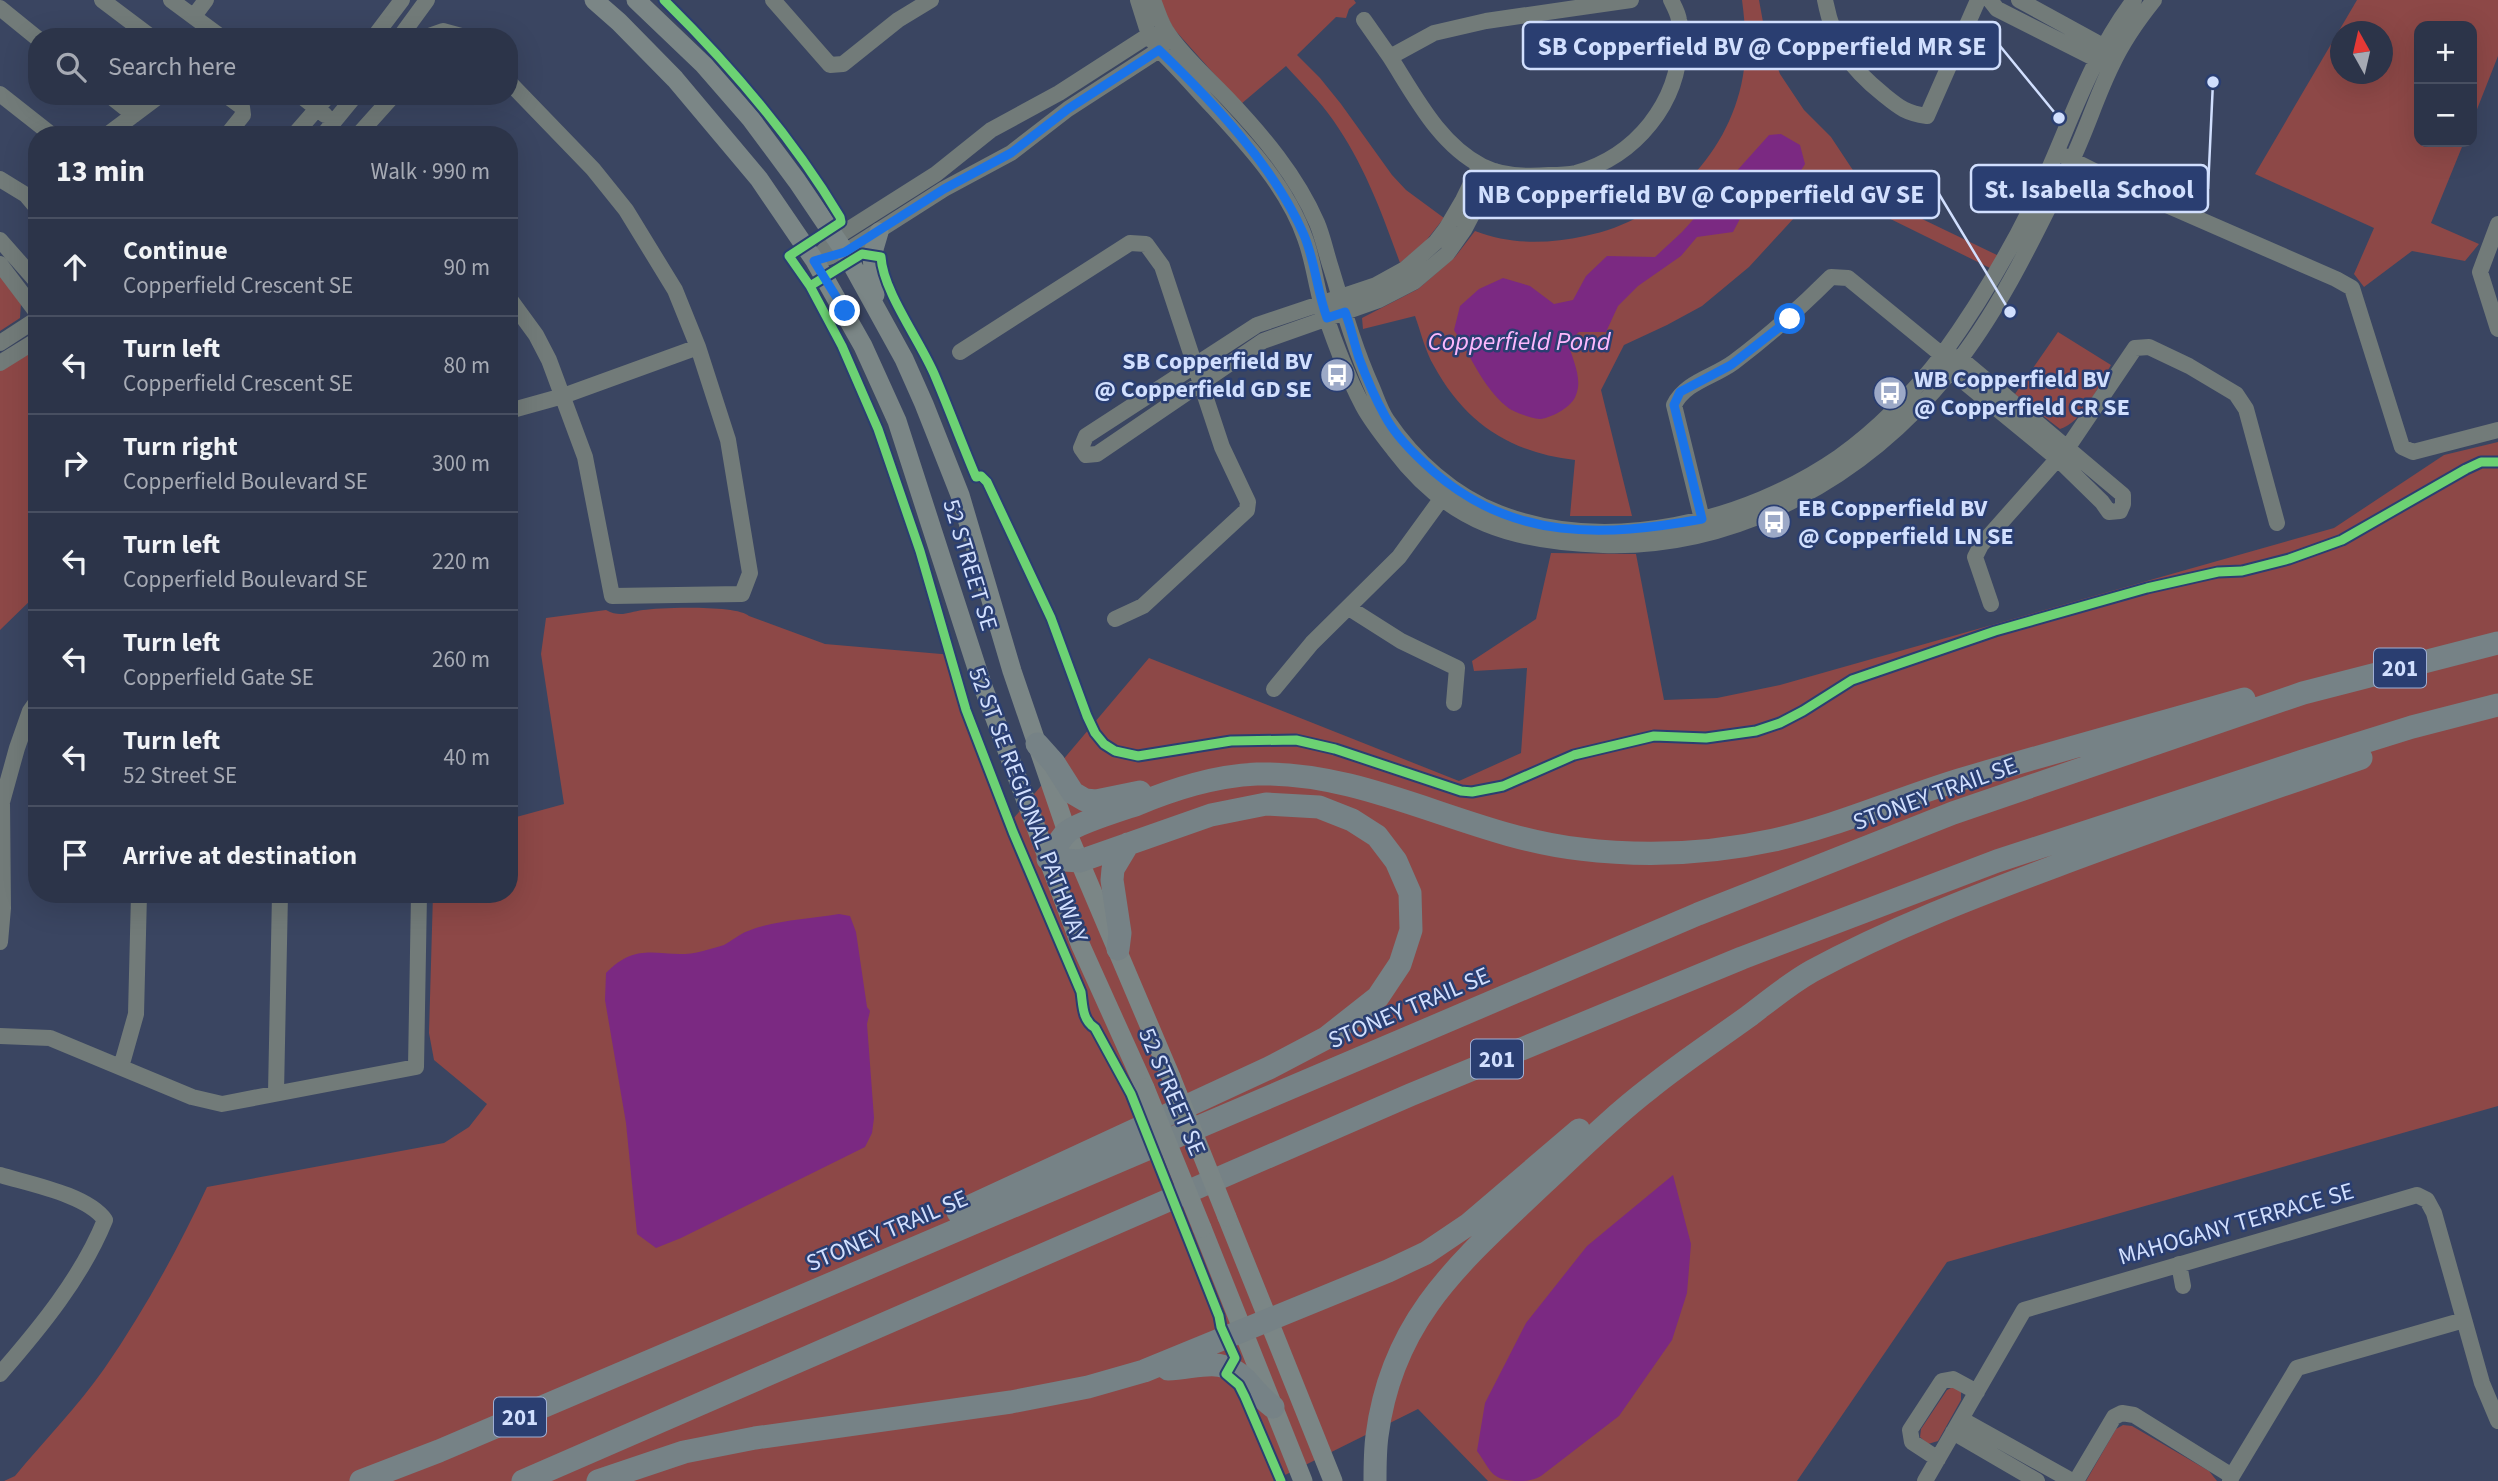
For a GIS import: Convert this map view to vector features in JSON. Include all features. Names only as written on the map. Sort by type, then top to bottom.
[{"type":"highway","name":"STONEY TRAIL SE","points":[[361,1481],[439,1451],[1711,909],[1953,813],[2303,693],[2498,643]]},
{"type":"highway","points":[[1048,859],[1067,832],[1167,792],[1210,780],[1255,774],[1291,775],[1337,782],[1507,835],[1577,849],[1650,855],[1728,848],[1775,839],[1829,824],[1957,781],[2248,698],[2303,693]]},
{"type":"highway","name":"201","points":[[523,1481],[1410,1095],[1742,958],[1997,861],[2412,727],[2498,705]]},
{"type":"highway","points":[[1375,1481],[1377,1436],[1392,1373],[1416,1320],[1444,1282],[1496,1228],[1646,1090],[1781,990],[1813,970],[1954,904],[2139,835],[2388,749],[2412,727]]},
{"type":"highway","points":[[1037,744],[1054,763],[1073,793],[1085,800],[1096,801],[1137,792],[1167,792]]},
{"type":"highway","points":[[898,1254],[935,1223],[1269,1068],[1326,1038],[1378,998],[1400,964],[1411,930],[1410,893],[1396,861],[1377,836],[1352,820],[1319,807],[1266,804],[1211,815],[1080,861],[1048,859]]},
{"type":"highway","points":[[1118,949],[1120,933],[1112,880],[1113,869],[1128,844]]},
{"type":"highway","points":[[598,1481],[684,1452],[755,1438],[1010,1402],[1088,1387],[1144,1371],[1268,1321],[1388,1271],[1426,1252],[1469,1224],[1638,1081],[1696,1039],[1781,990]]},
{"type":"highway","points":[[1144,1371],[1207,1364],[1231,1367],[1273,1407]]},
{"type":"main road","name":"52 STREET SE","points":[[594,0],[675,79],[760,179],[814,261],[863,345],[897,421],[982,684],[1080,944],[1145,1088],[1303,1481]]},
{"type":"main road","name":"52 STREET SE","points":[[636,0],[704,65],[751,119],[797,181],[877,307],[924,404],[960,495],[1012,671],[1067,832],[1171,1077],[1333,1481]]},
{"type":"main road","points":[[877,307],[871,269],[878,232]]},
{"type":"street","points":[[102,0],[138,28]]},
{"type":"street","points":[[171,0],[209,28]]},
{"type":"street","points":[[194,16],[206,0]]},
{"type":"street","points":[[381,28],[402,0]]},
{"type":"street","points":[[407,28],[427,0]]},
{"type":"street","points":[[773,0],[830,65],[843,64],[898,20],[931,0]]},
{"type":"street","points":[[1138,0],[1149,35],[1159,50],[1298,187],[1317,224],[1359,357],[1386,418],[1446,493],[1468,516],[1503,532],[1544,542],[1622,545],[1705,533],[1758,517],[1796,500],[1841,465],[1882,422],[1942,355],[1993,277],[2031,207],[2099,52],[2134,0]]},
{"type":"street","points":[[1153,0],[1167,34],[1262,150],[1305,237],[1321,302],[1363,407],[1413,474],[1446,493],[1547,527],[1621,531],[1702,519],[1763,498],[1841,465],[1889,438],[1923,404],[1956,364],[2001,296],[2073,159],[2113,61],[2136,23],[2154,0]]},
{"type":"street","points":[[1390,57],[1434,33],[1473,24],[1631,0]]},
{"type":"street","points":[[1364,20],[1431,120],[1450,142],[1487,168],[1530,177],[1574,173],[1607,160],[1643,134],[1666,103],[1679,65],[1680,20],[1671,0]]},
{"type":"street","points":[[1825,0],[1830,25],[1843,54],[1862,77],[1908,113],[1927,116],[1978,0]]},
{"type":"street","points":[[1990,0],[1997,9],[2099,52]]},
{"type":"street","points":[[2019,0],[2113,61]]},
{"type":"street","points":[[0,8],[28,31]]},
{"type":"street","points":[[840,245],[878,232],[944,189],[1011,153],[1068,109],[1159,50],[1167,34]]},
{"type":"street","points":[[814,261],[840,245],[992,130],[1059,93],[1149,35],[1167,34]]},
{"type":"street","points":[[518,91],[593,169],[626,210],[675,290],[698,347],[728,440],[750,573],[742,594],[612,596],[585,457],[563,396],[536,335],[518,310]]},
{"type":"street","points":[[0,94],[41,126]]},
{"type":"street","points":[[121,105],[134,115]]},
{"type":"street","points":[[119,126],[147,105]]},
{"type":"street","points":[[234,126],[243,115],[239,105]]},
{"type":"street","points":[[312,105],[327,126]]},
{"type":"street","points":[[303,126],[322,105]]},
{"type":"street","points":[[331,126],[348,105]]},
{"type":"street","points":[[366,126],[385,105]]},
{"type":"street","points":[[2056,152],[2352,288],[2402,447],[2413,452],[2498,430]]},
{"type":"street","points":[[1343,304],[1327,318],[1263,341],[1097,454],[1086,455],[1081,448],[1086,436],[1257,325],[1321,302],[1343,304],[1379,300],[1414,282],[1447,254],[1464,230],[1487,168]]},
{"type":"street","points":[[0,179],[28,193]]},
{"type":"street","points":[[2498,224],[2480,272],[2498,328]]},
{"type":"street","points":[[0,240],[28,272]]},
{"type":"street","points":[[960,352],[1130,243],[1146,244],[1162,267],[1222,447],[1248,502],[1247,510],[1143,606],[1115,619]]},
{"type":"street","points":[[0,264],[28,301]]},
{"type":"street","points":[[1702,519],[1674,405],[1680,392],[1731,365],[1790,319],[1831,277],[1848,278],[2063,453]]},
{"type":"street","points":[[0,342],[28,325]]},
{"type":"street","points":[[0,363],[28,346]]},
{"type":"street","points":[[518,408],[563,396],[698,347]]},
{"type":"street","points":[[1991,604],[1975,557],[1981,545],[2063,453],[2135,348],[2149,347],[2189,366],[2236,394],[2246,409],[2277,523]]},
{"type":"street","points":[[1274,689],[1312,643],[1399,557],[1446,493]]},
{"type":"street","points":[[1349,608],[1401,641],[1457,668],[1454,703]]},
{"type":"street","points":[[0,942],[2,802],[28,717]]},
{"type":"street","points":[[121,1067],[136,1014],[139,903]]},
{"type":"street","points":[[276,1093],[279,903]]},
{"type":"street","points":[[0,1036],[50,1038],[192,1097],[222,1104],[416,1067],[419,903]]},
{"type":"street","points":[[0,1175],[79,1199],[97,1209],[105,1220],[97,1239],[43,1324],[0,1374]]},
{"type":"street","name":"MAHOGANY TERRACE SE","points":[[1925,1481],[2024,1310],[2417,1195],[2427,1200],[2434,1213],[2486,1395],[2498,1421]]},
{"type":"street","points":[[2179,1264],[2183,1286]]},
{"type":"street","points":[[1957,1426],[2074,1481],[2114,1417],[2122,1413],[2134,1415],[2231,1479],[2297,1368],[2464,1320]]},
{"type":"street","points":[[1938,1459],[1912,1442],[1910,1430],[1942,1381],[1953,1379],[1977,1392]]},
{"type":"street","points":[[1957,1426],[2037,1481]]},
{"type":"shaded area","points":[[1159,0],[1354,0],[1356,3],[1349,9],[1346,18],[1336,17],[1297,55],[1341,104],[1392,175],[1406,190],[1444,218],[1425,242],[1400,263],[1379,207],[1354,154],[1328,113],[1286,66],[1241,104],[1173,28]]},
{"type":"shaded area","points":[[1742,0],[1759,0],[1765,33],[1780,74],[1804,110],[1831,137],[1868,193],[1999,256],[1992,269],[1858,203],[1823,207],[1794,218],[1749,267],[1702,306],[1624,345],[1601,390],[1632,516],[1570,516],[1575,460],[1530,450],[1510,442],[1475,419],[1446,386],[1434,366],[1415,316],[1363,329],[1362,318],[1418,289],[1455,257],[1475,231],[1516,241],[1571,239],[1615,228],[1668,198],[1691,178],[1710,154],[1726,128],[1737,99],[1745,52]]},
{"type":"shaded area","points":[[2357,0],[2498,0],[2498,56],[2477,109],[2477,21],[2414,21],[2414,147],[2462,147],[2431,223],[2479,244],[2465,261],[2412,251],[2364,287],[2354,274],[2374,228],[2255,174],[2330,46],[2330,84],[2393,84],[2393,21],[2345,21]]},
{"type":"shaded area","points":[[0,273],[21,303],[20,318],[0,331]]},
{"type":"shaded area","points":[[2058,332],[2111,365],[2083,411],[2060,429],[2015,394]]},
{"type":"shaded area","points":[[28,354],[28,603],[0,630],[0,371]]},
{"type":"shaded area","points":[[2498,442],[2498,1106],[1947,1262],[1797,1481],[1488,1481],[1418,1409],[1273,1481],[4,1481],[15,1476],[104,1369],[159,1280],[207,1187],[444,1143],[469,1127],[487,1104],[434,1060],[429,1033],[433,903],[518,903],[518,817],[564,804],[541,654],[546,618],[606,610],[620,614],[666,608],[716,608],[742,612],[825,644],[953,655],[981,738],[1013,819],[1149,658],[1459,781],[1521,753],[1527,668],[1474,671],[1472,661],[1536,619],[1551,553],[1636,554],[1664,700],[1717,698],[1780,685],[2334,528],[2444,455]]},
{"type":"shaded area","points":[[1953,1387],[1961,1391],[1961,1400],[1938,1441],[1928,1444],[1920,1437],[1921,1429],[1947,1390]]},
{"type":"shaded area","points":[[2123,1425],[2132,1426],[2209,1471],[2217,1481],[2086,1481],[2116,1429]]},
{"type":"water","name":"Copperfield Pond","points":[[1781,134],[1800,145],[1805,164],[1793,180],[1780,188],[1745,199],[1742,215],[1733,232],[1697,237],[1681,256],[1638,286],[1618,306],[1606,332],[1579,332],[1568,342],[1578,382],[1578,389],[1571,404],[1556,414],[1541,419],[1513,411],[1498,398],[1483,380],[1454,330],[1460,306],[1479,289],[1503,278],[1530,286],[1554,304],[1573,300],[1586,276],[1607,256],[1655,257],[1682,232],[1769,135]]},
{"type":"water","points":[[839,914],[850,916],[856,932],[867,1007],[870,1011],[867,1024],[874,1118],[872,1133],[865,1147],[656,1248],[637,1234],[626,1123],[605,1000],[606,973],[630,956],[642,953],[689,954],[724,945],[759,927]]},
{"type":"water","points":[[1673,1175],[1691,1244],[1687,1293],[1672,1340],[1619,1416],[1541,1476],[1523,1481],[1498,1477],[1477,1451],[1485,1403],[1526,1323],[1587,1246]]},
{"type":"cycle path","name":"52 ST SE REGIONAL PATHWAY","points":[[664,0],[713,50],[781,130],[840,217],[841,222],[789,256],[810,286],[842,346],[878,429],[920,551],[966,710],[1013,832],[1081,992],[1085,1017],[1095,1028],[1131,1094],[1219,1316],[1235,1358],[1226,1374],[1239,1385],[1281,1481]]},
{"type":"cycle path","points":[[810,286],[862,254],[881,257],[888,286],[935,376],[976,477],[981,476],[987,482],[1051,618],[1087,716],[1104,744],[1115,751],[1138,756],[1231,741],[1296,740],[1335,749],[1461,791],[1472,792],[1503,786],[1574,755],[1654,736],[1706,738],[1756,731],[1803,711],[1852,680],[1995,631],[2147,588],[2218,572],[2242,571],[2289,559],[2342,540],[2466,469],[2481,462],[2498,462]]},
{"type":"place","name":"St. Isabella School","points":[[2213,82]]},
{"type":"place","name":"SB Copperfield BV @ Copperfield MR SE","points":[[2059,118]]},
{"type":"place","name":"NB Copperfield BV @ Copperfield GV SE","points":[[2010,312]]},
{"type":"place","name":"SB Copperfield BV @ Copperfield GD SE","points":[[1337,375]]},
{"type":"place","name":"WB Copperfield BV @ Copperfield CR SE","points":[[1890,393]]},
{"type":"place","name":"EB Copperfield BV @ Copperfield LN SE","points":[[1774,522]]},
{"type":"route","points":[[845,311],[814,261],[845,252],[944,189],[1011,153],[1101,86],[1159,50],[1250,148],[1275,179],[1305,237],[1327,318],[1345,312],[1359,357],[1386,418],[1421,461],[1474,502],[1500,513],[1567,530],[1621,531],[1702,519],[1674,405],[1680,392],[1731,365],[1790,319]]}]
